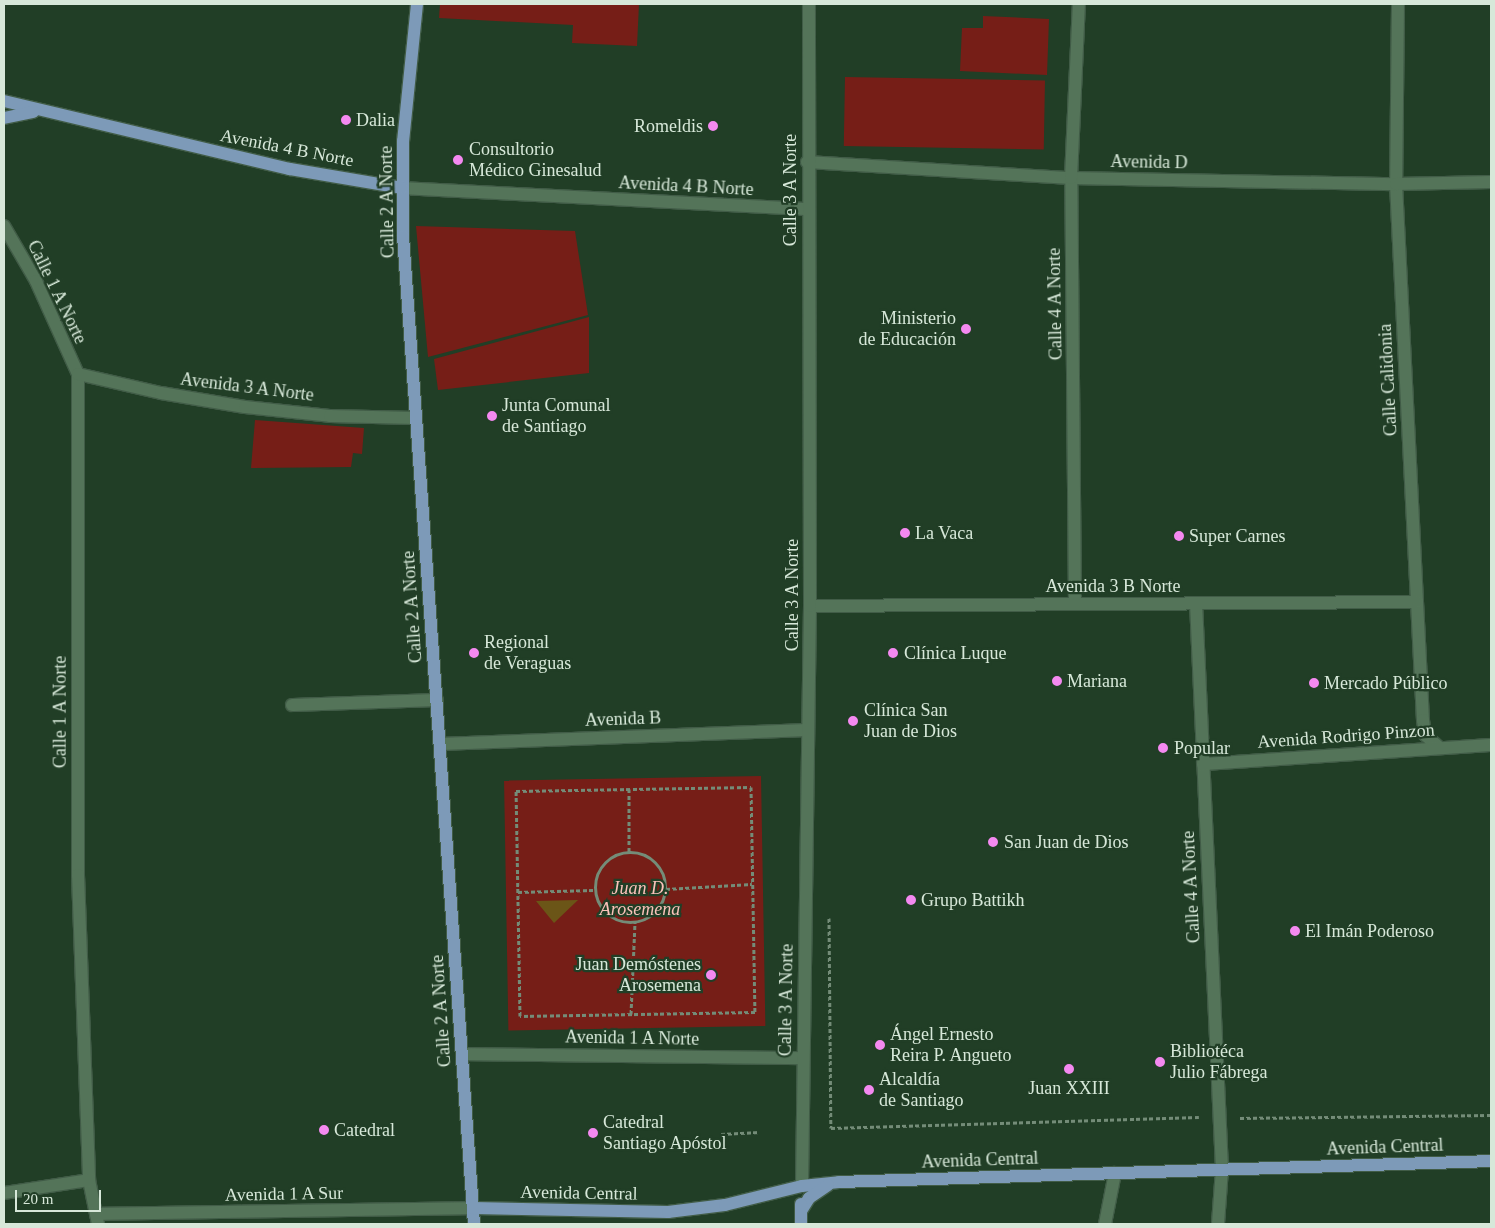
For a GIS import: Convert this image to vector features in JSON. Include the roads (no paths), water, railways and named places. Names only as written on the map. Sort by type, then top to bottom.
[{"type":"main road","name":"Calle 2 A Norte","points":[[417,4],[407,89],[402,188],[415,418],[474,1224]]},
{"type":"main road","name":"Avenida 4 B Norte","points":[[4,101],[290,169],[402,188]]},
{"type":"main road","points":[[4,118],[48,111]]},
{"type":"main road","name":"Avenida Central","points":[[472,1208],[668,1212],[725,1205],[802,1186],[832,1183],[1491,1161]]},
{"type":"main road","points":[[801,1211],[819,1188],[832,1183]]},
{"type":"main road","points":[[801,1224],[802,1186]]},
{"type":"street","name":"Calle 3 A Norte","points":[[802,1186],[802,1058],[810,606],[807,162],[809,4]]},
{"type":"street","name":"Calle 4 A Norte","points":[[1075,604],[1071,178],[1079,4]]},
{"type":"street","name":"Calle Calidonia","points":[[1398,4],[1396,184],[1417,602],[1425,735],[1440,747]]},
{"type":"street","name":"Avenida D","points":[[807,162],[1071,178],[1396,184],[1491,182]]},
{"type":"street","name":"Avenida 4 B Norte","points":[[402,188],[808,209]]},
{"type":"street","name":"Calle 1 A Norte","points":[[4,226],[36,281],[78,374],[78,875],[89,1180],[97,1219]]},
{"type":"street","name":"Avenida 3 A Norte","points":[[78,374],[160,393],[245,407],[330,416],[415,418]]},
{"type":"street","name":"Avenida 3 B Norte","points":[[810,606],[1417,602]]},
{"type":"street","name":"Calle 4 A Norte","points":[[1196,603],[1222,1169],[1218,1224]]},
{"type":"street","points":[[292,705],[437,700]]},
{"type":"street","name":"Avenida B","points":[[440,744],[808,730]]},
{"type":"street","name":"Avenida Rodrigo Pinzon","points":[[1203,764],[1491,745]]},
{"type":"street","name":"Avenida 1 A Norte","points":[[462,1054],[802,1058]]},
{"type":"street","points":[[1105,1224],[1115,1173]]},
{"type":"street","points":[[4,1192],[89,1180]]},
{"type":"street","name":"Avenida 1 A Sur","points":[[97,1219],[472,1208]]},
{"type":"place","name":"Dalia","points":[[346,120]]},
{"type":"place","name":"Romeldis","points":[[713,126]]},
{"type":"place","name":"Consultorio Médico Ginesalud","points":[[458,160]]},
{"type":"place","name":"Ministerio de Educación","points":[[966,329]]},
{"type":"place","name":"Junta Comunal de Santiago","points":[[492,416]]},
{"type":"place","name":"La Vaca","points":[[905,533]]},
{"type":"place","name":"Super Carnes","points":[[1179,536]]},
{"type":"place","name":"Regional de Veraguas","points":[[474,653]]},
{"type":"place","name":"Clínica Luque","points":[[893,653]]},
{"type":"place","name":"Mariana","points":[[1057,681]]},
{"type":"place","name":"Mercado Público","points":[[1314,683]]},
{"type":"place","name":"Clínica San Juan de Dios","points":[[853,721]]},
{"type":"place","name":"Popular","points":[[1163,748]]},
{"type":"place","name":"San Juan de Dios","points":[[993,842]]},
{"type":"place","name":"Grupo Battikh","points":[[911,900]]},
{"type":"place","name":"El Imán Poderoso","points":[[1295,931]]},
{"type":"place","name":"Juan Demóstenes Arosemena","points":[[711,975]]},
{"type":"place","name":"Ángel Ernesto Reira P. Angueto","points":[[880,1045]]},
{"type":"place","name":"Bibliotéca Julio Fábrega","points":[[1160,1062]]},
{"type":"place","name":"Juan XXIII","points":[[1069,1069]]},
{"type":"place","name":"Alcaldía de Santiago","points":[[869,1090]]},
{"type":"place","name":"Catedral","points":[[324,1130]]},
{"type":"place","name":"Catedral Santiago Apóstol","points":[[593,1133]]},
{"type":"park label","name":"Juan D. Arosemena","points":[[640,900]]}]
